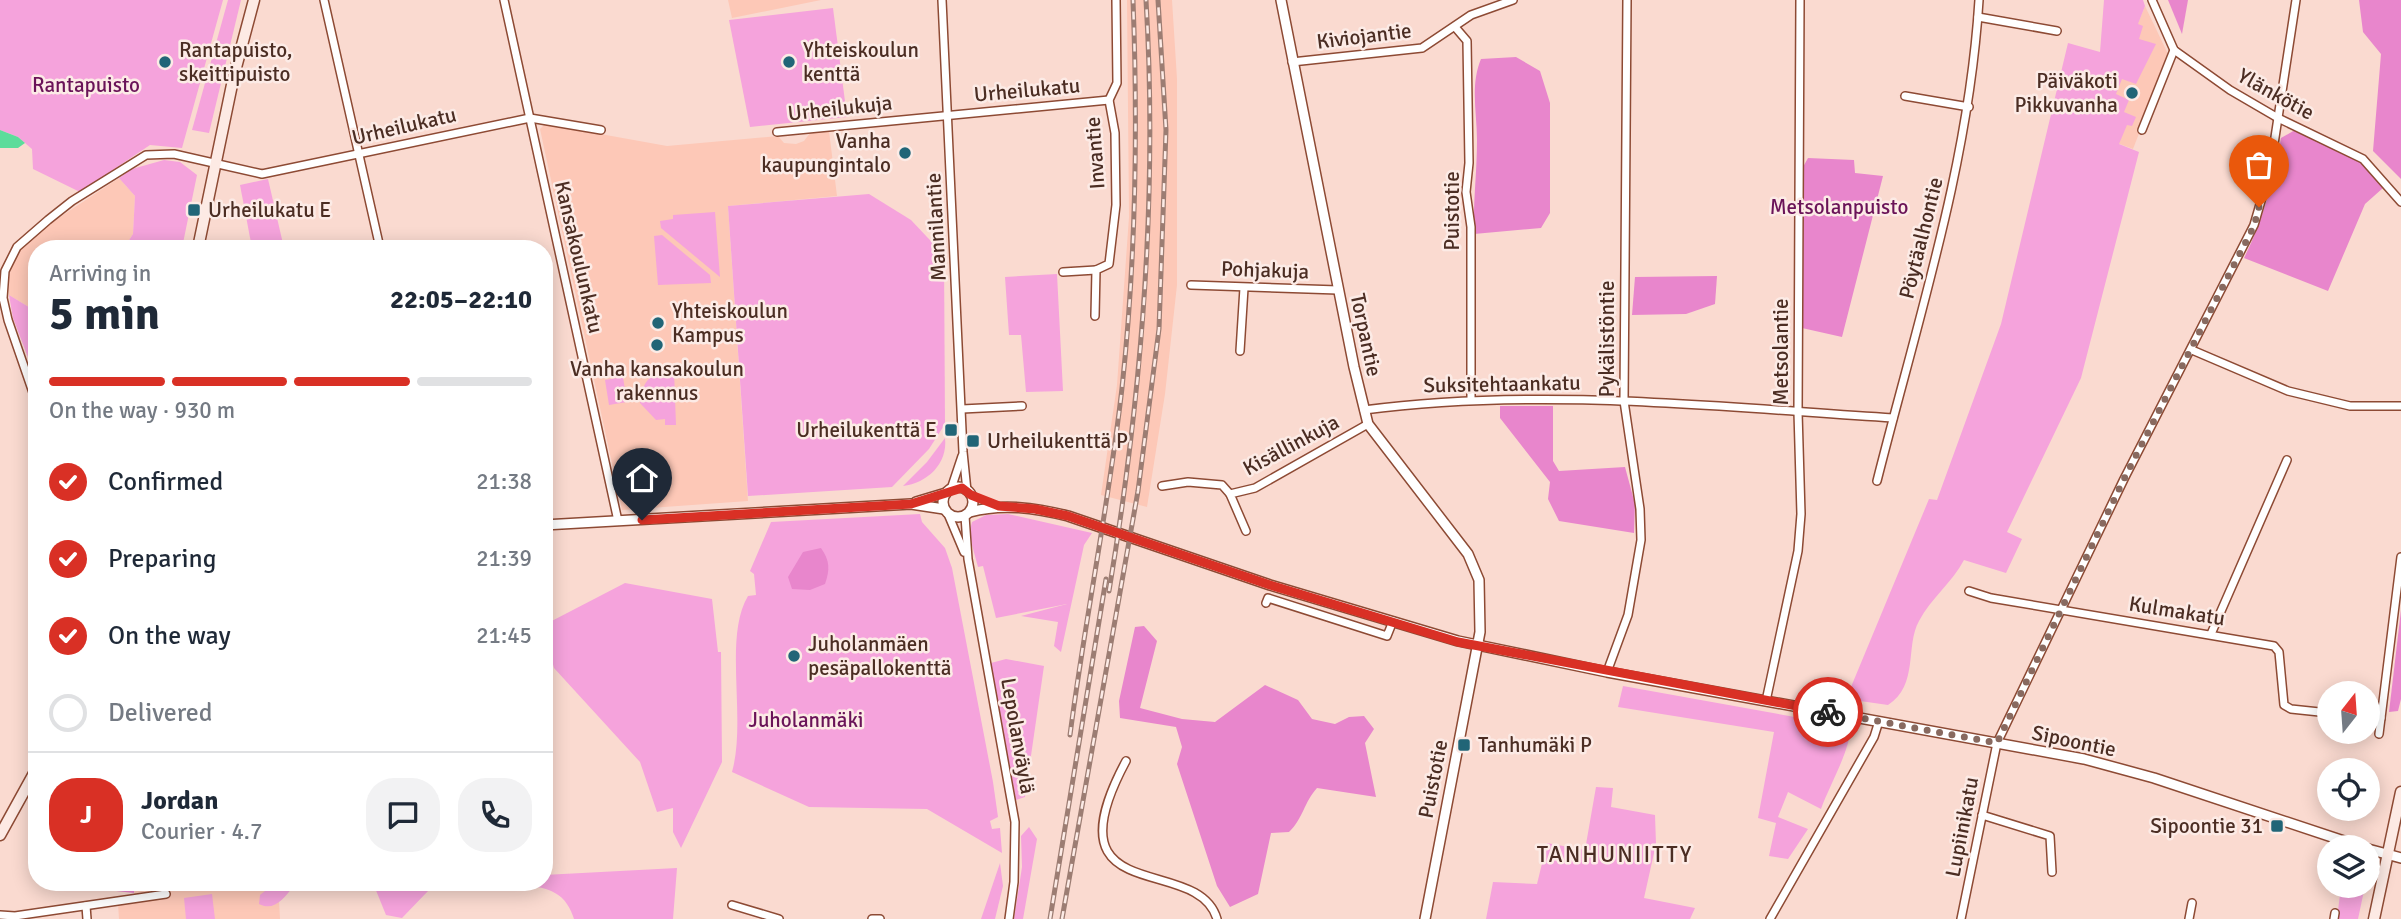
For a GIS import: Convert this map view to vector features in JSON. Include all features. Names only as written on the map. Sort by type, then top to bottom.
[{"type":"main road","points":[[200,240],[254,0]]},
{"type":"main road","points":[[0,835],[28,784]]},
{"type":"main road","points":[[2374,919],[2401,792]]},
{"type":"street","points":[[324,0],[378,240]]},
{"type":"street","name":"Kansakoulunkatu","points":[[504,0],[618,521]]},
{"type":"street","name":"Mannilantie","points":[[942,0],[963,452],[969,493]]},
{"type":"street","name":"Invantie","points":[[1096,270],[1109,264],[1116,205],[1115,133],[1109,100],[1117,83],[1116,0]]},
{"type":"street","name":"Torpantie","points":[[1281,0],[1338,290],[1368,424],[1468,554],[1479,580],[1480,632],[1477,646]]},
{"type":"street","name":"Kiviojantie","points":[[1292,62],[1422,48],[1487,8],[1513,0]]},
{"type":"street","name":"Pykälistöntie","points":[[1607,672],[1628,615],[1641,540],[1640,509],[1624,401],[1627,0]]},
{"type":"street","name":"Metsolantie","points":[[1766,701],[1798,551],[1801,514],[1798,412],[1800,0]]},
{"type":"street","name":"Pöytäalhontie","points":[[1877,481],[1931,275],[1969,107],[1979,0]]},
{"type":"street","points":[[2143,130],[2174,50],[2152,0]]},
{"type":"street","name":"Lupiinikatu","points":[[1961,919],[1997,743],[2254,226],[2270,170],[2296,0]]},
{"type":"street","points":[[1978,16],[2057,31]]},
{"type":"street","name":"Puistotie","points":[[1455,27],[1467,41],[1469,152],[1466,192],[1471,227],[1471,400]]},
{"type":"street","name":"Ylänkötie","points":[[2174,50],[2230,90],[2278,118],[2363,159],[2401,202]]},
{"type":"street","points":[[1905,96],[1969,107]]},
{"type":"street","name":"Urheilukatu","points":[[949,114],[1109,100]]},
{"type":"street","name":"Urheilukuja","points":[[777,132],[949,114]]},
{"type":"street","name":"Urheilukatu","points":[[1,299],[5,271],[17,247],[72,201],[146,155],[160,153],[262,174],[530,118],[601,130]]},
{"type":"street","points":[[1063,272],[1096,270],[1096,316]]},
{"type":"street","name":"Pohjakuja","points":[[1191,285],[1338,290]]},
{"type":"street","points":[[1240,351],[1244,288]]},
{"type":"street","points":[[1,299],[28,378]]},
{"type":"street","points":[[2192,350],[2288,391],[2350,406],[2401,406]]},
{"type":"street","name":"Suksitehtaankatu","points":[[1364,410],[1471,400],[1624,401],[1893,418]]},
{"type":"street","points":[[962,409],[1022,406]]},
{"type":"street","name":"Kisällinkuja","points":[[1230,494],[1255,488],[1368,424]]},
{"type":"street","name":"Mannilantie","points":[[948,491],[963,452]]},
{"type":"street","points":[[2211,634],[2287,460]]},
{"type":"street","name":"Kisällinkuja","points":[[1161,486],[1188,482],[1222,485],[1230,494],[1246,531]]},
{"type":"street","points":[[553,524],[911,504],[948,491],[946,512],[911,504]]},
{"type":"street","name":"Sipoontie","points":[[948,491],[969,493],[999,506],[1035,509],[1068,516],[1270,585],[1477,646],[2084,759],[2154,778],[2326,835]]},
{"type":"street","points":[[967,514],[969,493]]},
{"type":"street","name":"Sipoontie","points":[[946,512],[967,514],[999,506]]},
{"type":"street","name":"Lepolanväylä","points":[[946,512],[968,559]]},
{"type":"street","name":"Lepolanväylä","points":[[967,514],[968,559],[1015,822],[1016,855],[1009,919]]},
{"type":"street","points":[[2380,726],[2401,557]]},
{"type":"street","name":"Kulmakatu","points":[[1969,591],[2061,610],[2274,646],[2279,652],[2284,705],[2291,709],[2317,712]]},
{"type":"street","points":[[1266,603],[1268,598],[1387,636],[1392,621]]},
{"type":"street","name":"Puistotie","points":[[1425,919],[1477,646]]},
{"type":"street","points":[[1770,919],[1870,745],[1879,721]]},
{"type":"street","points":[[1126,761],[1109,804],[1102,837],[1109,856],[1125,867],[1194,892],[1209,902],[1217,919]]},
{"type":"street","points":[[1982,815],[2050,836],[2052,872]]},
{"type":"street","points":[[2380,852],[2401,858]]},
{"type":"street","points":[[0,915],[166,894]]},
{"type":"street","points":[[2189,919],[2192,903]]},
{"type":"street","points":[[732,905],[779,919]]},
{"type":"street","points":[[86,906],[87,919]]},
{"type":"street","points":[[872,919],[880,919]]},
{"type":"shaded area","points":[[728,0],[821,0],[732,18]]},
{"type":"shaded area","points":[[1127,0],[1172,0],[1177,79],[1177,285],[1165,394],[1147,507],[1101,495],[1117,385],[1129,217]]},
{"type":"shaded area","name":"Päiväkoti Pikkuvanha","points":[[2145,6],[2169,56],[2133,149],[2093,134]]},
{"type":"shaded area","name":"Yhteiskoulun Kampus","points":[[545,124],[667,146],[778,136],[784,143],[796,144],[804,141],[810,133],[829,131],[837,196],[728,206],[748,501],[622,510],[540,129]]},
{"type":"shaded area","points":[[0,130],[25,143],[18,148],[0,148]]},
{"type":"shaded area","points":[[119,178],[135,196],[133,234],[129,240],[31,240],[51,223]]},
{"type":"shaded area","points":[[28,243],[28,307],[9,295],[8,277],[20,250]]},
{"type":"shaded area","points":[[134,891],[278,891],[280,919],[119,919],[118,904],[134,900]]},
{"type":"green space","name":"Rantapuisto","points":[[0,0],[223,0],[182,148],[150,145],[80,192],[33,169],[32,149],[18,137],[0,130]]},
{"type":"green space","points":[[228,0],[241,0],[209,133],[192,130]]},
{"type":"green space","points":[[2104,0],[2143,0],[2145,6],[2138,24],[2143,26],[2139,39],[2156,44],[2136,84],[2122,79],[2116,94],[2129,100],[2124,112],[2136,117],[2132,126],[2127,125],[2119,144],[2139,152],[2081,378],[2007,532],[2022,539],[2006,573],[1964,560],[1919,621],[1908,676],[1898,697],[1888,705],[1846,699],[1929,499],[1937,500],[2001,324],[2068,43],[2100,52]]},
{"type":"green space","points":[[2168,0],[2188,0],[2182,34]]},
{"type":"green space","points":[[2359,0],[2401,0],[2401,179],[2373,151],[2381,54],[2363,32]]},
{"type":"green space","points":[[833,8],[847,117],[750,127],[729,20]]},
{"type":"green space","points":[[1516,57],[1540,71],[1550,103],[1550,213],[1541,228],[1474,234],[1477,140],[1475,89],[1478,69],[1481,59]]},
{"type":"green space","points":[[2295,130],[2361,161],[2383,188],[2365,204],[2328,291],[2244,258],[2267,200],[2281,138]]},
{"type":"green space","name":"Metsolanpuisto","points":[[1808,158],[1854,160],[1855,173],[1883,176],[1842,337],[1802,328],[1803,167]]},
{"type":"green space","points":[[164,160],[180,162],[197,175],[184,240],[129,240],[133,234],[135,196],[119,178],[132,169]]},
{"type":"green space","points":[[268,179],[282,240],[250,240],[240,185]]},
{"type":"green space","points":[[869,194],[911,220],[944,255],[945,424],[929,449],[892,487],[748,496],[728,206]]},
{"type":"green space","points":[[715,212],[720,277],[661,228],[660,221],[673,219],[673,215]]},
{"type":"green space","points":[[662,235],[710,275],[711,283],[658,285],[654,236]]},
{"type":"green space","points":[[1057,274],[1063,391],[1026,392],[1021,335],[1009,335],[1005,277]]},
{"type":"green space","points":[[1717,276],[1715,304],[1686,314],[1632,315],[1635,277]]},
{"type":"green space","points":[[9,295],[28,307],[28,357],[13,318]]},
{"type":"green space","points":[[674,370],[676,425],[665,425],[665,419],[656,420],[640,403],[641,395],[646,383],[654,375]]},
{"type":"green space","points":[[623,377],[627,402],[609,405],[605,380]]},
{"type":"green space","points":[[1500,406],[1553,406],[1553,461],[1559,471],[1625,467],[1635,504],[1634,533],[1559,521],[1548,499],[1550,482],[1500,418]]},
{"type":"green space","points":[[945,438],[943,456],[934,471],[920,481],[903,486],[927,462]]},
{"type":"green space","name":"Juholanmäki","points":[[920,514],[922,522],[945,548],[952,568],[993,782],[998,817],[990,821],[992,829],[1000,828],[1002,853],[927,809],[809,807],[732,772],[737,728],[737,634],[748,596],[756,595],[754,574],[750,571],[771,522]]},
{"type":"green space","points":[[1008,514],[1092,533],[1084,545],[1061,652],[1054,646],[1058,622],[1021,616],[1067,604],[996,618],[983,566],[978,567],[969,534],[972,522],[986,515]]},
{"type":"green space","points":[[821,548],[828,565],[825,584],[810,590],[792,589],[788,577],[803,552]]},
{"type":"green space","points":[[625,583],[712,599],[718,652],[721,652],[722,762],[681,848],[673,832],[673,808],[657,812],[640,762],[554,668],[553,620]]},
{"type":"green space","points":[[2401,610],[2401,699],[2398,711],[2389,712]]},
{"type":"green space","points":[[1144,626],[1157,641],[1140,708],[1182,719],[1215,722],[1265,685],[1298,700],[1312,719],[1335,724],[1349,717],[1364,716],[1374,729],[1365,743],[1376,797],[1317,788],[1289,832],[1271,833],[1258,894],[1230,907],[1217,886],[1177,764],[1182,747],[1176,727],[1120,718],[1119,701],[1135,627]]},
{"type":"green space","points":[[1006,659],[1044,666],[1025,797],[1016,800],[991,663]]},
{"type":"green space","points":[[1623,686],[1850,727],[1844,756],[1821,809],[1788,792],[1778,817],[1808,829],[1788,859],[1769,856],[1776,823],[1758,818],[1774,732],[1618,707]]},
{"type":"green space","name":"TANHUNIITTY","points":[[1596,787],[1613,788],[1611,807],[1655,815],[1656,844],[1644,898],[1695,908],[1690,919],[1486,919],[1493,882],[1537,884],[1547,843],[1585,850]]},
{"type":"green space","points":[[1029,827],[1037,839],[1023,919],[1014,919],[1022,867],[1021,836]]},
{"type":"green space","points":[[1000,863],[1003,886],[995,919],[981,919]]},
{"type":"green space","points":[[677,868],[673,919],[574,919],[562,898],[551,891],[553,891],[553,875]]},
{"type":"green space","points":[[265,891],[289,891],[274,905],[269,906],[259,904],[260,895]]},
{"type":"green space","points":[[376,891],[428,891],[402,918],[386,915]]},
{"type":"green space","points":[[212,894],[215,919],[186,919],[184,898]]},
{"type":"green space","points":[[2340,898],[2362,898],[2358,919],[2337,919]]},
{"type":"railway","points":[[1070,735],[1110,475],[1127,339],[1135,194],[1133,0]]},
{"type":"railway","points":[[1109,591],[1130,444],[1144,296],[1150,149],[1146,0]]},
{"type":"railway","points":[[1062,919],[1138,491],[1159,329],[1166,130],[1158,0]]},
{"type":"railway","points":[[1050,919],[1106,579]]},
{"type":"way so far","points":[[1828,712],[1997,743],[2124,479],[2254,226],[2259,207]]},
{"type":"place","name":"Rantapuisto, skeittipuisto","points":[[165,62]]},
{"type":"place","name":"Yhteiskoulun kenttä","points":[[789,62]]},
{"type":"place","name":"Päiväkoti Pikkuvanha","points":[[2132,93]]},
{"type":"place","name":"Vanha kaupungintalo","points":[[905,153]]},
{"type":"place","name":"Urheilukatu E","points":[[194,210]]},
{"type":"place","name":"Yhteiskoulun Kampus","points":[[658,323]]},
{"type":"place","name":"Vanha kansakoulun rakennus","points":[[657,345]]},
{"type":"place","name":"Urheilukenttä E","points":[[951,430]]},
{"type":"place","name":"Urheilukenttä P","points":[[973,441]]},
{"type":"place","name":"Juholanmäen pesäpallokenttä","points":[[794,656]]},
{"type":"place","name":"Tanhumäki P","points":[[1464,745]]},
{"type":"place","name":"Sipoontie 31","points":[[2277,826]]},
{"type":"district","name":"TANHUNIITTY","points":[[1615,854]]},
{"type":"route","points":[[642,520],[911,504],[956,487],[986,502],[1068,516],[1270,585],[1458,642],[1828,712]]}]
